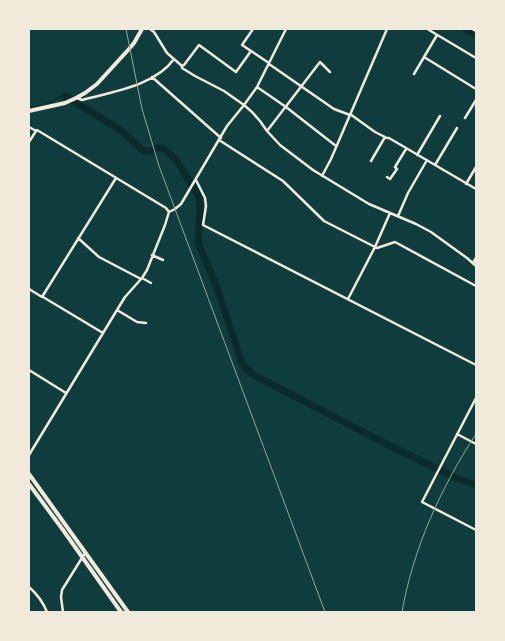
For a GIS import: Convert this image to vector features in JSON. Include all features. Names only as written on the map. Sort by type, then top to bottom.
[{"type":"main road","points":[[29,111],[77,98],[97,84],[134,43],[142,29]]},
{"type":"main road","points":[[29,474],[128,612]]},
{"type":"main road","points":[[29,484],[121,612]]},
{"type":"street","points":[[150,29],[154,32],[167,53],[182,66],[182,68],[224,91],[244,105],[252,112],[280,145],[322,176],[369,204],[431,232],[476,266]]},
{"type":"street","points":[[253,29],[242,45],[334,109],[350,115],[375,132],[389,138],[476,189]]},
{"type":"street","points":[[29,455],[102,333],[125,297],[147,270],[169,212],[181,204],[227,126],[257,87],[286,29]]},
{"type":"street","points":[[322,176],[331,159],[387,29]]},
{"type":"street","points":[[428,29],[476,58]]},
{"type":"street","points":[[414,74],[437,35]]},
{"type":"street","points":[[182,66],[198,45],[236,72],[251,51]]},
{"type":"street","points":[[424,57],[476,89]]},
{"type":"street","points":[[77,98],[82,100],[137,85],[163,71],[174,60]]},
{"type":"street","points":[[267,131],[320,62],[330,72]]},
{"type":"street","points":[[152,78],[220,139],[283,181],[324,221],[377,248],[395,242],[476,286]]},
{"type":"street","points":[[257,87],[286,106],[336,146]]},
{"type":"street","points":[[90,89],[94,96]]},
{"type":"street","points":[[465,118],[476,100]]},
{"type":"street","points":[[417,155],[440,116]]},
{"type":"street","points":[[29,127],[36,131],[37,130],[166,208],[169,212]]},
{"type":"street","points":[[435,165],[457,128]]},
{"type":"street","points":[[29,142],[36,131]]},
{"type":"street","points":[[371,161],[385,137]]},
{"type":"street","points":[[387,177],[390,179],[397,168],[395,167],[406,149]]},
{"type":"street","points":[[398,216],[408,193],[427,160]]},
{"type":"street","points":[[466,184],[476,167]]},
{"type":"street","points":[[43,297],[116,178]]},
{"type":"street","points":[[196,180],[205,198],[206,206],[204,225],[476,365]]},
{"type":"street","points":[[348,299],[375,247],[390,213]]},
{"type":"street","points":[[78,238],[99,256],[151,283]]},
{"type":"street","points":[[152,255],[163,260]]},
{"type":"street","points":[[473,263],[476,258]]},
{"type":"street","points":[[29,289],[102,333]]},
{"type":"street","points":[[117,310],[137,322],[146,323]]},
{"type":"street","points":[[29,370],[66,393]]},
{"type":"street","points":[[476,398],[422,502],[476,530]]},
{"type":"street","points":[[457,434],[476,444]]},
{"type":"street","points":[[63,612],[61,597],[62,590],[85,553]]},
{"type":"street","points":[[29,587],[44,605],[47,612]]},
{"type":"waterway","points":[[466,29],[476,34]]},
{"type":"waterway","points":[[29,108],[52,102],[58,97],[65,96]]},
{"type":"waterway","points":[[65,96],[122,131],[144,151],[159,148],[164,149],[177,161],[199,197],[200,208],[198,240],[200,248],[216,285],[242,363],[252,374],[390,446],[456,478],[476,485]]},
{"type":"railway","points":[[126,29],[142,109],[159,166],[325,612]]},
{"type":"railway","points":[[402,612],[413,565],[430,519],[451,475],[476,434]]}]
